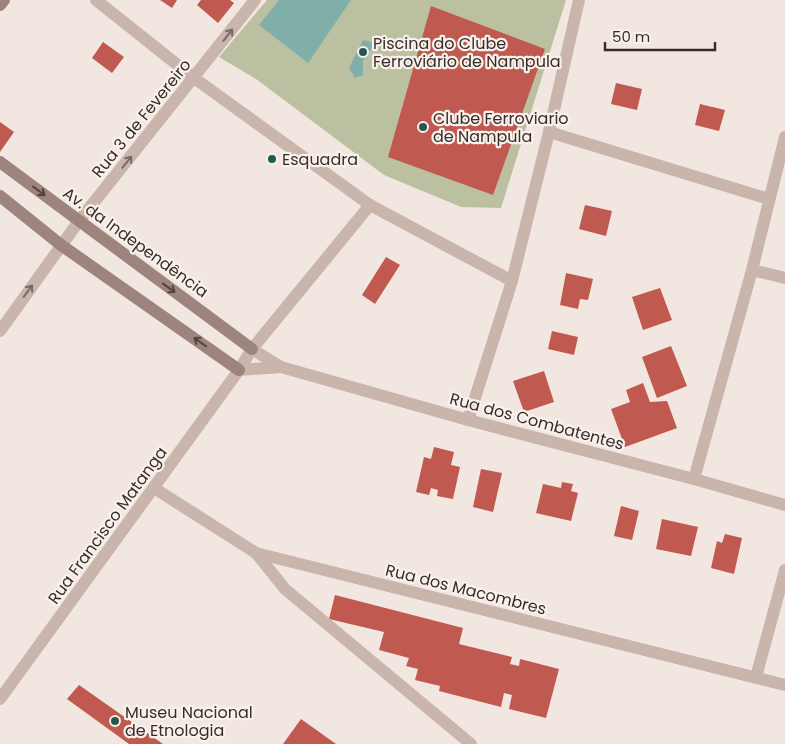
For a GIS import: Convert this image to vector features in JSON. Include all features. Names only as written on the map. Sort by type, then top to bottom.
[{"type":"main road","points":[[0,5],[4,0]]},
{"type":"main road","name":"Av. da Independência","points":[[0,162],[252,349]]},
{"type":"main road","points":[[0,196],[62,245],[240,370]]},
{"type":"street","points":[[96,0],[194,78],[370,205],[512,281]]},
{"type":"street","name":"Rua 3 de Fevereiro","points":[[0,331],[79,221],[255,0]]},
{"type":"street","points":[[468,420],[512,281],[550,132],[579,0]]},
{"type":"street","points":[[550,132],[769,199]]},
{"type":"street","points":[[694,479],[752,270],[785,137]]},
{"type":"street","points":[[240,370],[252,349],[370,205]]},
{"type":"street","points":[[752,270],[785,278]]},
{"type":"street","points":[[252,349],[281,367]]},
{"type":"street","points":[[240,370],[281,367]]},
{"type":"street","name":"Rua dos Combatentes","points":[[281,367],[468,420],[694,479],[785,505]]},
{"type":"street","name":"Rua Francisco Matanga","points":[[0,699],[240,370]]},
{"type":"street","name":"Rua dos Macombres","points":[[154,488],[256,553],[785,685]]},
{"type":"street","points":[[256,553],[285,589],[471,744]]},
{"type":"street","points":[[756,677],[785,570]]},
{"type":"green space","name":"Clube Ferroviario de Nampula","points":[[267,0],[566,0],[501,208],[461,207],[384,175],[256,79],[219,57]]},
{"type":"water","points":[[279,0],[351,0],[308,63],[259,25]]},
{"type":"water","name":"Piscina do Clube Ferroviário de Nampula","points":[[363,40],[375,43],[363,61],[363,75],[355,78],[349,68]]},
{"type":"building","points":[[160,0],[177,0],[172,8]]},
{"type":"building","points":[[201,0],[230,0],[234,3],[218,23],[197,5]]},
{"type":"building","points":[[431,6],[545,49],[493,195],[388,157]]},
{"type":"building","points":[[103,42],[124,57],[112,73],[92,58]]},
{"type":"building","points":[[616,83],[642,89],[637,110],[611,104]]},
{"type":"building","points":[[700,104],[725,110],[719,131],[695,125]]},
{"type":"building","points":[[0,122],[14,132],[0,152]]},
{"type":"building","points":[[585,205],[612,211],[606,236],[579,229]]},
{"type":"building","points":[[386,257],[400,265],[375,304],[362,295]]},
{"type":"building","points":[[566,273],[593,279],[588,300],[580,299],[578,309],[560,305]]},
{"type":"building","points":[[660,288],[672,320],[643,330],[632,297]]},
{"type":"building","points":[[552,331],[578,337],[574,355],[548,349]]},
{"type":"building","points":[[671,346],[687,386],[657,398],[642,357]]},
{"type":"building","points":[[544,371],[554,402],[524,412],[513,381]]},
{"type":"building","points":[[643,383],[650,402],[667,401],[677,428],[625,447],[611,409],[630,402],[626,390]]},
{"type":"building","points":[[434,447],[454,452],[451,465],[460,467],[453,499],[437,496],[438,490],[431,488],[429,495],[416,492],[424,457],[431,459]]},
{"type":"building","points":[[481,469],[502,473],[493,512],[473,507]]},
{"type":"building","points":[[562,482],[573,484],[571,491],[578,493],[571,521],[536,513],[543,484],[561,488]]},
{"type":"building","points":[[621,506],[639,511],[632,540],[614,536]]},
{"type":"building","points":[[662,519],[698,527],[691,556],[656,549]]},
{"type":"building","points":[[725,534],[742,538],[734,574],[711,568],[717,541],[722,543]]},
{"type":"building","points":[[335,595],[463,628],[459,644],[512,657],[510,664],[519,666],[520,659],[559,669],[546,718],[509,709],[512,695],[504,693],[501,707],[439,691],[440,686],[415,680],[418,669],[406,666],[409,658],[379,650],[384,632],[329,619]]},
{"type":"building","name":"Museu Nacional de Etnologia","points":[[79,685],[163,744],[129,744],[67,699]]},
{"type":"building","points":[[301,719],[336,744],[283,744]]},
{"type":"place","name":"Piscina do Clube Ferroviário de Nampula","points":[[363,52]]},
{"type":"place","name":"Clube Ferroviario de Nampula","points":[[423,127]]},
{"type":"place","name":"Esquadra","points":[[272,159]]},
{"type":"place","name":"Museu Nacional de Etnologia","points":[[115,721]]}]
